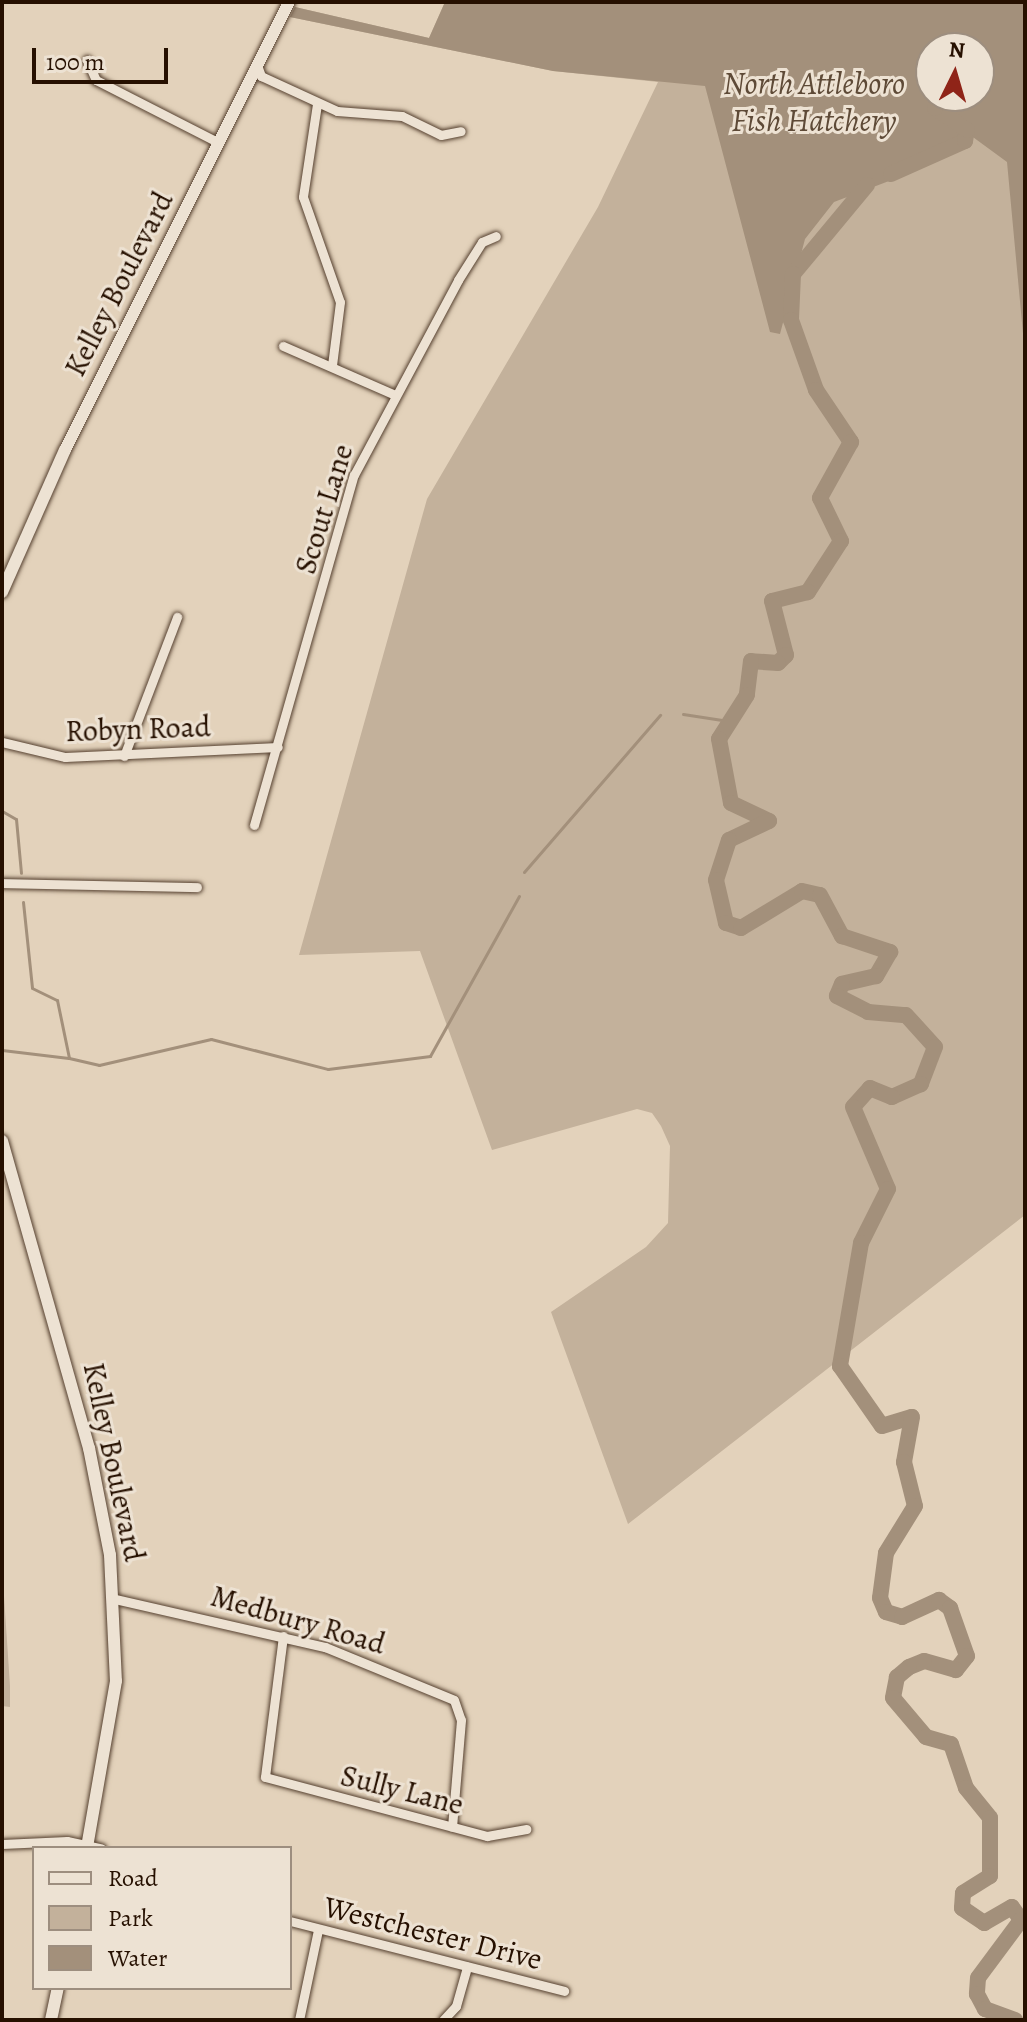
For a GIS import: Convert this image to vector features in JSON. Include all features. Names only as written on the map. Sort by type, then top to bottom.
[{"type":"main road","name":"Kelley Boulevard","points":[[2,592],[289,2]]},
{"type":"main road","name":"Kelley Boulevard","points":[[2,1141],[103,1503],[115,1599],[112,1723],[92,1846]]},
{"type":"main road","points":[[51,2020],[58,1990]]},
{"type":"street","points":[[87,60],[96,80],[219,143]]},
{"type":"street","points":[[257,65],[261,76],[317,104],[402,116],[441,135],[461,131]]},
{"type":"street","points":[[317,104],[303,197],[340,302],[332,365]]},
{"type":"street","name":"Scout Lane","points":[[254,825],[354,475],[395,395],[482,242],[496,236]]},
{"type":"street","points":[[283,346],[395,395]]},
{"type":"street","points":[[124,756],[177,617]]},
{"type":"street","name":"Robyn Road","points":[[2,742],[65,757],[278,747]]},
{"type":"street","points":[[2,883],[197,887]]},
{"type":"street","name":"Medbury Road","points":[[115,1599],[283,1636],[356,1658],[460,1708],[452,1827]]},
{"type":"street","name":"Sully Lane","points":[[283,1636],[267,1778],[500,1838],[526,1829]]},
{"type":"street","points":[[2,1844],[62,1846]]},
{"type":"street","name":"Westchester Drive","points":[[292,1922],[564,1991]]},
{"type":"street","points":[[299,2020],[318,1930]]},
{"type":"street","points":[[443,2020],[456,2006],[467,1967]]},
{"type":"green space","points":[[445,2],[1025,2],[1025,1215],[628,1524],[551,1312],[646,1247],[668,1223],[670,1146],[661,1126],[652,1113],[637,1109],[492,1150],[420,951],[299,955],[427,499],[598,207],[658,82],[553,71],[290,17],[295,7],[429,38]]},
{"type":"green space","points":[[2,1566],[10,1686],[10,1707],[2,1706]]},
{"type":"water","name":"North Attleboro Fish Hatchery","points":[[445,2],[1025,2],[1025,355],[1007,162],[966,132],[889,181],[834,202],[805,239],[780,334],[770,332],[705,86],[553,71],[290,17],[295,7],[429,38]]},
{"type":"waterway","points":[[891,174],[965,141],[967,130],[941,112]]},
{"type":"waterway","points":[[867,185],[793,274],[791,320],[816,390],[851,442],[820,498],[841,541],[808,592],[772,601],[786,655],[778,663],[751,661],[747,695],[719,739],[731,803],[769,821],[729,840],[716,880],[726,923],[741,928],[802,891],[820,895],[842,936],[890,952],[876,976],[842,984],[837,996],[868,1012],[906,1015],[935,1047],[921,1084],[892,1097],[870,1088],[853,1107],[888,1189],[861,1243],[840,1366],[882,1426],[912,1417],[904,1462],[915,1506],[886,1553],[880,1598],[886,1612],[902,1617],[939,1600],[950,1608],[967,1656],[956,1670],[924,1661],[909,1667],[897,1677],[893,1698],[926,1737],[951,1744],[966,1788],[990,1818],[990,1876],[963,1893],[962,1908],[984,1923],[1012,1907],[1021,1920],[978,1978],[977,1994],[985,2009],[1015,2020]]},
{"type":"waterway","points":[[683,714],[728,721]]},
{"type":"waterway","points":[[524,872],[660,715]]},
{"type":"waterway","points":[[2,811],[16,819],[21,873]]},
{"type":"waterway","points":[[23,902],[32,988],[57,1000],[69,1058],[99,1065],[211,1039],[328,1069],[430,1056],[519,896]]},
{"type":"waterway","points":[[2,1050],[69,1058]]}]
